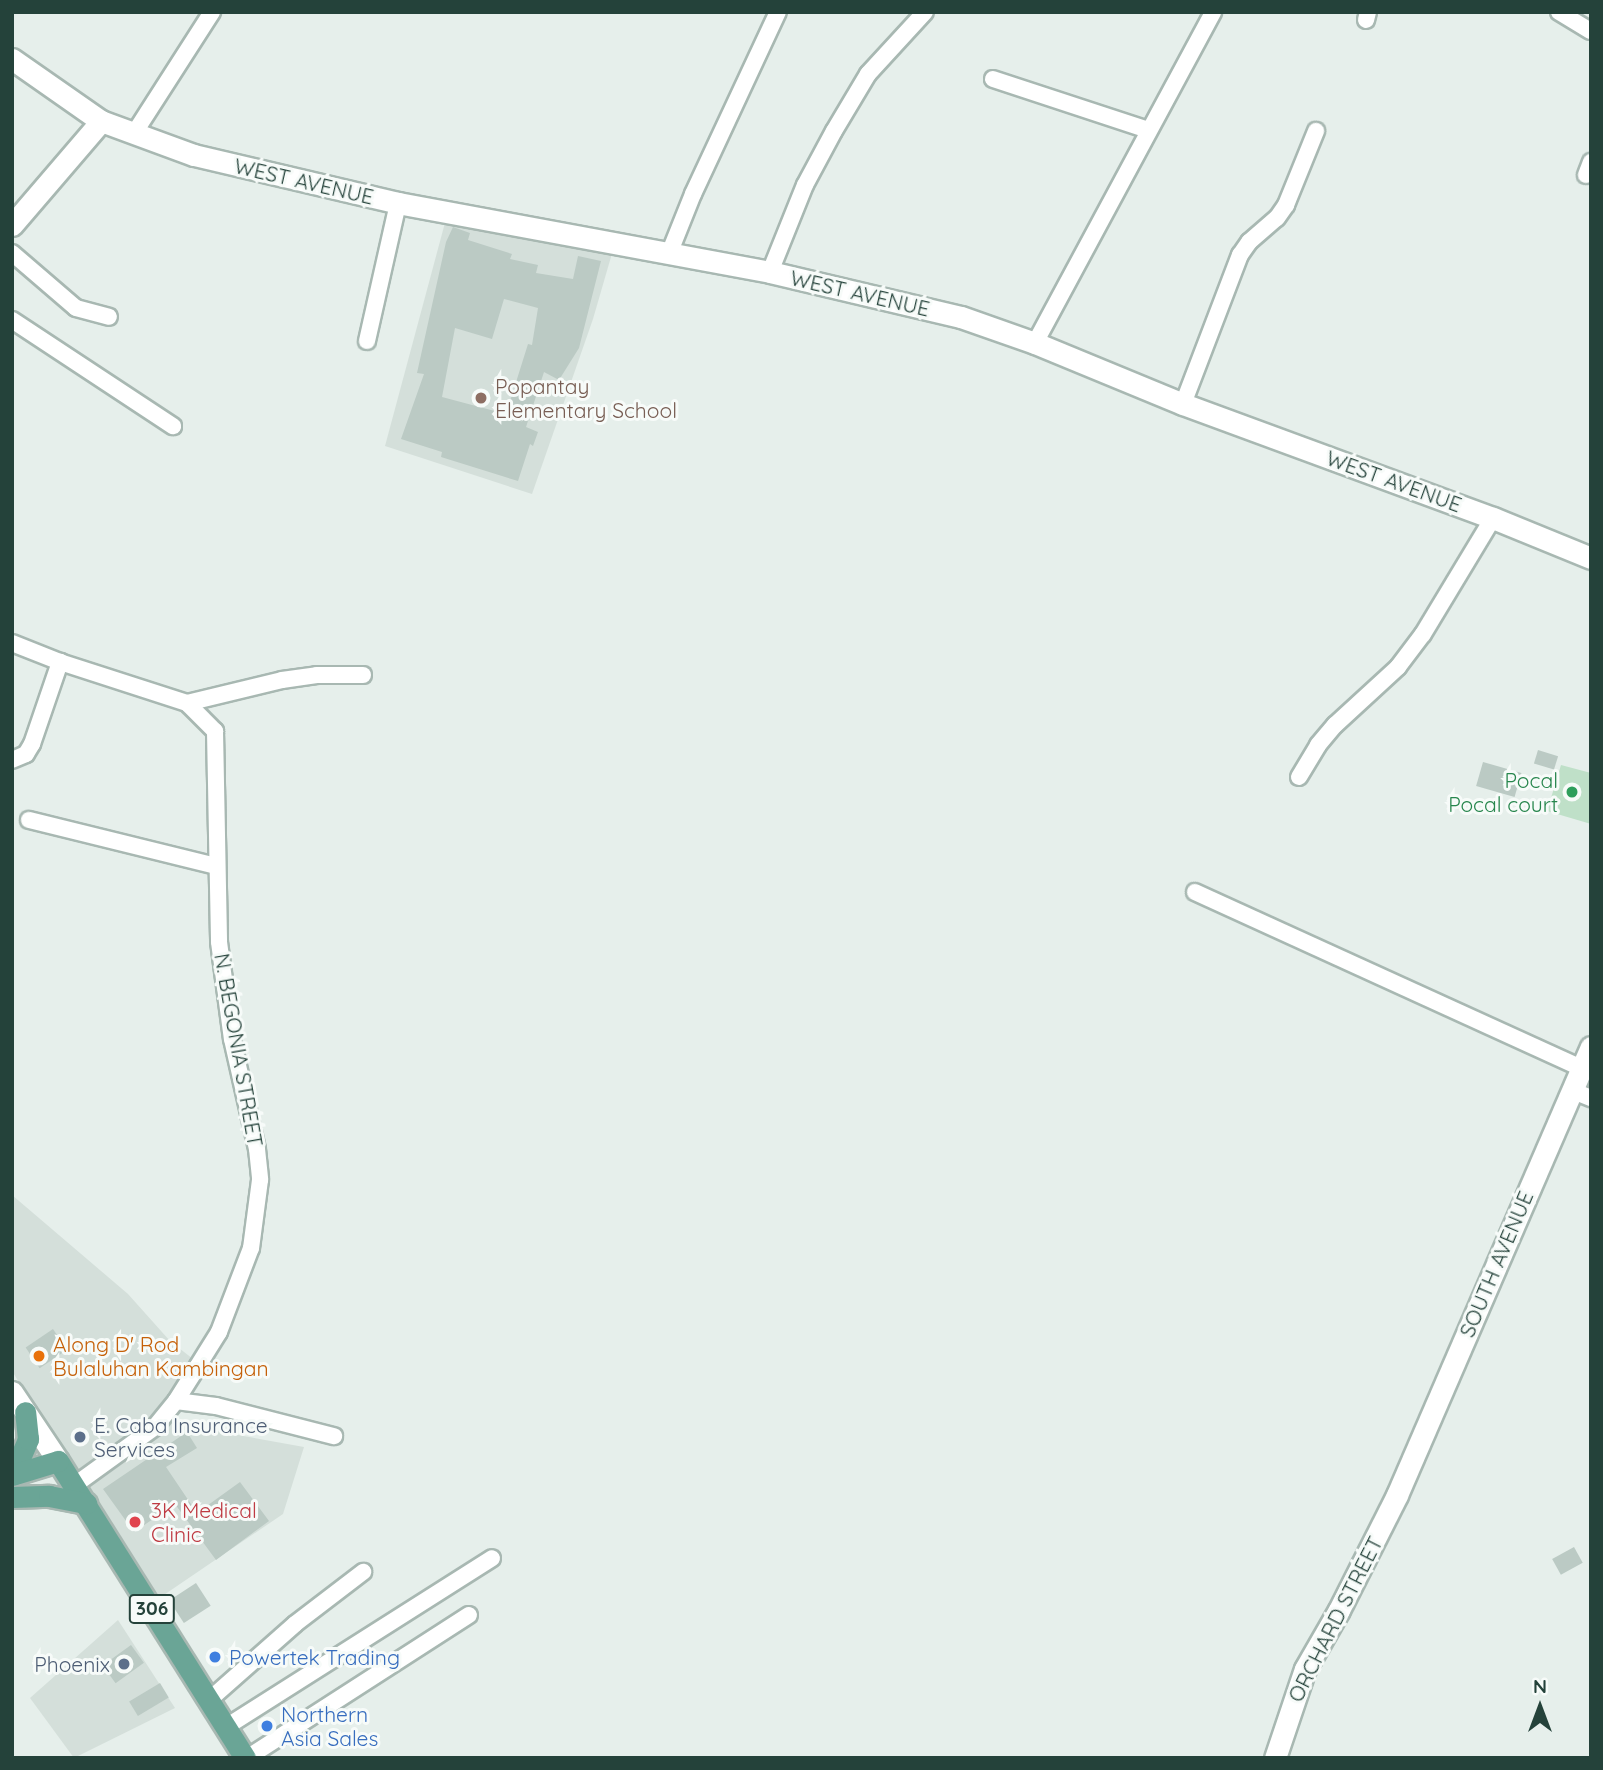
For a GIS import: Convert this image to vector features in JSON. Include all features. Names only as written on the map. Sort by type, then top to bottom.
[{"type":"main road","points":[[12,1466],[20,1458],[28,1439],[25,1412]]},
{"type":"main road","points":[[12,1495],[40,1487],[49,1480],[58,1461]]},
{"type":"main road","points":[[12,1475],[58,1461]]},
{"type":"main road","name":"306","points":[[58,1461],[246,1758]]},
{"type":"main road","points":[[12,1495],[81,1494]]},
{"type":"street","points":[[135,132],[212,12]]},
{"type":"street","points":[[669,254],[693,194],[778,12]]},
{"type":"street","points":[[770,272],[806,185],[834,131],[868,74],[925,12]]},
{"type":"street","points":[[1035,343],[1213,12]]},
{"type":"street","points":[[1559,12],[1591,31]]},
{"type":"street","name":"WEST AVENUE","points":[[12,59],[101,121],[194,155],[398,203],[770,272],[961,317],[1035,343],[1183,404],[1493,518],[1591,558]]},
{"type":"street","points":[[993,79],[1149,130]]},
{"type":"street","points":[[12,225],[101,121]]},
{"type":"street","points":[[1183,404],[1240,255],[1286,205],[1316,131]]},
{"type":"street","points":[[367,341],[398,203]]},
{"type":"street","points":[[12,253],[76,308],[109,317]]},
{"type":"street","points":[[12,320],[173,426]]},
{"type":"street","points":[[1299,777],[1318,745],[1335,725],[1398,667],[1423,634],[1493,518]]},
{"type":"street","name":"N. BEGONIA STREET","points":[[12,643],[60,662],[187,703],[210,723],[217,742],[216,866],[222,972],[260,1180],[251,1248],[219,1332],[176,1401],[155,1427],[81,1494]]},
{"type":"street","points":[[12,760],[26,754],[33,744],[60,662]]},
{"type":"street","points":[[187,703],[282,680],[339,674],[363,675]]},
{"type":"street","points":[[29,820],[216,866]]},
{"type":"street","points":[[1195,892],[1581,1068]]},
{"type":"street","name":"SOUTH AVENUE","points":[[1402,1482],[1591,1047]]},
{"type":"street","points":[[1571,1090],[1591,1098]]},
{"type":"street","name":"306","points":[[12,1392],[58,1461]]},
{"type":"street","points":[[176,1401],[216,1406],[334,1436]]},
{"type":"street","name":"ORCHARD STREET","points":[[1275,1758],[1305,1669],[1339,1610],[1402,1482]]},
{"type":"street","points":[[226,1727],[492,1558]]},
{"type":"street","points":[[208,1701],[295,1624],[363,1572]]},
{"type":"street","points":[[246,1758],[469,1615]]},
{"type":"shaded area","name":"Popantay Elementary School","points":[[446,219],[613,250],[593,319],[532,494],[385,446]]},
{"type":"shaded area","points":[[12,1195],[128,1294],[170,1341],[193,1359],[164,1410],[172,1423],[304,1447],[283,1514],[155,1601],[12,1371]]},
{"type":"shaded area","points":[[118,1620],[175,1708],[74,1758],[30,1698]]},
{"type":"green space","name":"Pocal Pocal court","points":[[1561,765],[1591,773],[1591,824],[1547,811]]},
{"type":"building","points":[[453,227],[470,233],[468,240],[512,254],[510,259],[538,265],[536,273],[573,279],[578,256],[601,261],[579,348],[559,380],[544,372],[526,427],[538,432],[533,446],[530,444],[518,481],[441,457],[442,452],[401,439],[424,374],[417,373],[446,242]],"holes":[[[504,299],[538,308],[532,345],[528,344],[506,414],[442,397],[455,328],[492,339]]]},
{"type":"building","points":[[1538,750],[1558,756],[1554,770],[1534,763]]},
{"type":"building","points":[[1483,762],[1521,773],[1515,797],[1476,786]]},
{"type":"building","points":[[53,1329],[67,1350],[40,1368],[26,1347]]},
{"type":"building","points":[[187,1432],[197,1448],[166,1467],[197,1513],[240,1482],[269,1521],[216,1560],[175,1504],[134,1532],[103,1489]]},
{"type":"building","points":[[1574,1547],[1583,1563],[1561,1575],[1552,1559]]},
{"type":"building","points":[[196,1583],[211,1606],[184,1623],[169,1600]]},
{"type":"building","name":"Phoenix","points":[[131,1645],[144,1663],[116,1683],[103,1666]]},
{"type":"building","points":[[160,1683],[169,1698],[138,1716],[129,1702]]},
{"type":"place","name":"Popantay Elementary School","points":[[481,398]]},
{"type":"place","name":"Pocal Pocal court","points":[[1572,792]]},
{"type":"place","name":"Along D' Rod Bulaluhan Kambingan","points":[[39,1356]]},
{"type":"place","name":"E. Caba Insurance Services","points":[[80,1437]]},
{"type":"place","name":"3K Medical Clinic","points":[[135,1522]]},
{"type":"place","name":"Powertek Trading","points":[[215,1657]]},
{"type":"place","name":"Phoenix","points":[[124,1664]]},
{"type":"place","name":"Northern Asia Sales","points":[[267,1726]]}]
